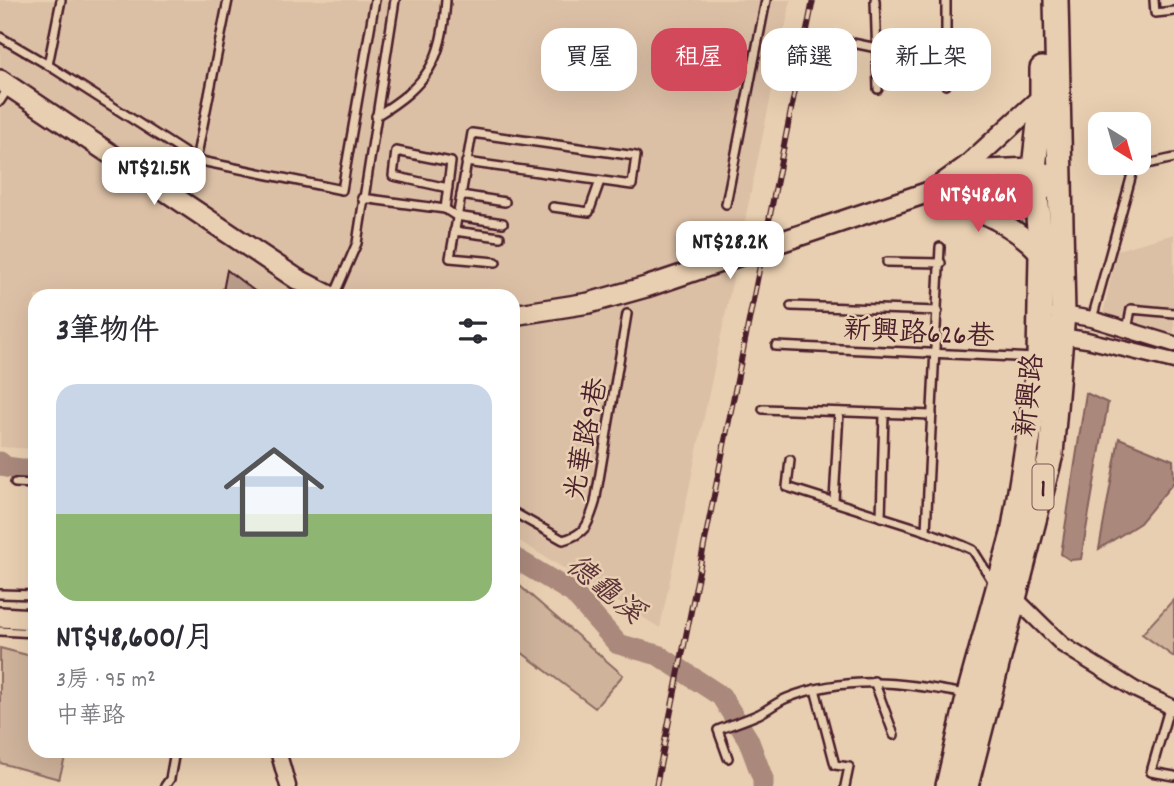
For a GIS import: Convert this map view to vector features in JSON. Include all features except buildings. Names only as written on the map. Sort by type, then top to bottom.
[{"type":"main road","name":"新興路","points":[[1043,0],[1042,97],[1034,168],[1041,254],[1039,322],[1050,359]]},
{"type":"main road","name":"新興路","points":[[966,786],[1007,595],[1013,534],[1050,359],[1063,325],[1056,0]]},
{"type":"main road","name":"新興路","points":[[948,786],[969,694],[1007,595]]},
{"type":"street","points":[[3,89],[297,279],[318,289]]},
{"type":"street","points":[[932,191],[967,166],[1042,97]]},
{"type":"street","points":[[520,314],[589,303],[646,288],[932,191],[986,170],[1034,168],[1059,180]]},
{"type":"street","points":[[932,191],[1035,195],[1059,180]]},
{"type":"street","points":[[932,191],[975,208],[1018,232],[1041,254]]},
{"type":"street","points":[[1039,322],[1063,325],[1092,319],[1174,344]]},
{"type":"street","points":[[1039,322],[1063,325],[1174,361]]},
{"type":"street","points":[[1007,595],[1063,645],[1134,689],[1172,705]]},
{"type":"street","points":[[0,608],[28,608]]},
{"type":"street","points":[[0,617],[28,618]]},
{"type":"street","points":[[281,758],[288,786]]},
{"type":"lane","points":[[48,65],[61,0]]},
{"type":"lane","points":[[195,160],[228,0]]},
{"type":"lane","points":[[0,37],[195,160],[342,190],[375,0]]},
{"type":"lane","points":[[335,289],[357,243],[395,0]]},
{"type":"lane","points":[[376,116],[412,92],[436,59],[444,29],[446,0]]},
{"type":"lane","points":[[726,204],[766,0]]},
{"type":"lane","points":[[876,0],[877,28]]},
{"type":"lane","points":[[946,0],[946,28]]},
{"type":"lane","points":[[1154,0],[1155,13],[1174,11]]},
{"type":"lane","points":[[466,162],[632,185],[636,156],[472,133],[466,162],[461,195],[456,216],[450,258],[496,262]]},
{"type":"lane","points":[[445,209],[448,188],[451,162],[396,151],[393,176],[448,188]]},
{"type":"lane","points":[[1092,319],[1134,167],[1174,158]]},
{"type":"lane","points":[[553,207],[589,212],[600,181]]},
{"type":"lane","points":[[461,195],[505,202]]},
{"type":"lane","points":[[362,198],[445,209],[456,216],[503,223]]},
{"type":"lane","points":[[454,231],[500,237]]},
{"type":"lane","points":[[926,531],[940,247]]},
{"type":"lane","points":[[887,262],[941,263]]},
{"type":"lane","points":[[791,306],[938,311]]},
{"type":"lane","points":[[1127,330],[1131,309],[1174,313]]},
{"type":"lane","name":"光華路9巷","points":[[520,516],[563,540],[579,535],[589,522],[595,503],[627,314]]},
{"type":"lane","name":"新興路626巷","points":[[776,346],[1050,359]]},
{"type":"lane","points":[[763,410],[932,415]]},
{"type":"lane","points":[[834,501],[839,412]]},
{"type":"lane","points":[[881,517],[884,415]]},
{"type":"lane","points":[[790,460],[787,487],[926,531],[973,550],[1007,595]]},
{"type":"lane","points":[[15,483],[28,484]]},
{"type":"lane","points":[[0,594],[28,595]]},
{"type":"lane","points":[[0,631],[28,633]]},
{"type":"lane","points":[[728,758],[718,730],[761,713],[786,698],[815,689],[874,681],[969,694]]},
{"type":"lane","points":[[874,681],[894,736]]},
{"type":"lane","points":[[815,689],[835,765],[849,767],[845,786]]},
{"type":"lane","points":[[1172,705],[1152,772],[1174,776]]},
{"type":"lane","points":[[164,786],[170,779],[174,758]]},
{"type":"shaded area","points":[[0,0],[791,0],[785,28],[761,28],[761,91],[772,91],[660,628],[520,541],[520,289],[28,289],[28,449],[0,447]]},
{"type":"shaded area","points":[[1174,234],[1174,342],[1101,323],[1117,250]]},
{"type":"shaded area","points":[[1086,393],[1108,403],[1081,559],[1070,560],[1061,554]]},
{"type":"shaded area","points":[[1119,438],[1173,460],[1174,482],[1140,523],[1099,549]]},
{"type":"shaded area","points":[[520,586],[623,675],[595,708],[520,651]]},
{"type":"shaded area","points":[[1174,599],[1174,657],[1142,634]]},
{"type":"shaded area","points":[[0,648],[28,655],[28,758],[65,758],[59,779],[0,763]]},
{"type":"waterway","name":"德龜溪","points":[[0,462],[6,467],[28,470]]},
{"type":"waterway","name":"德龜溪","points":[[520,561],[573,593],[618,644],[658,655],[721,696],[748,739],[763,779],[763,786]]},
{"type":"railway","points":[[656,786],[813,0]]}]
